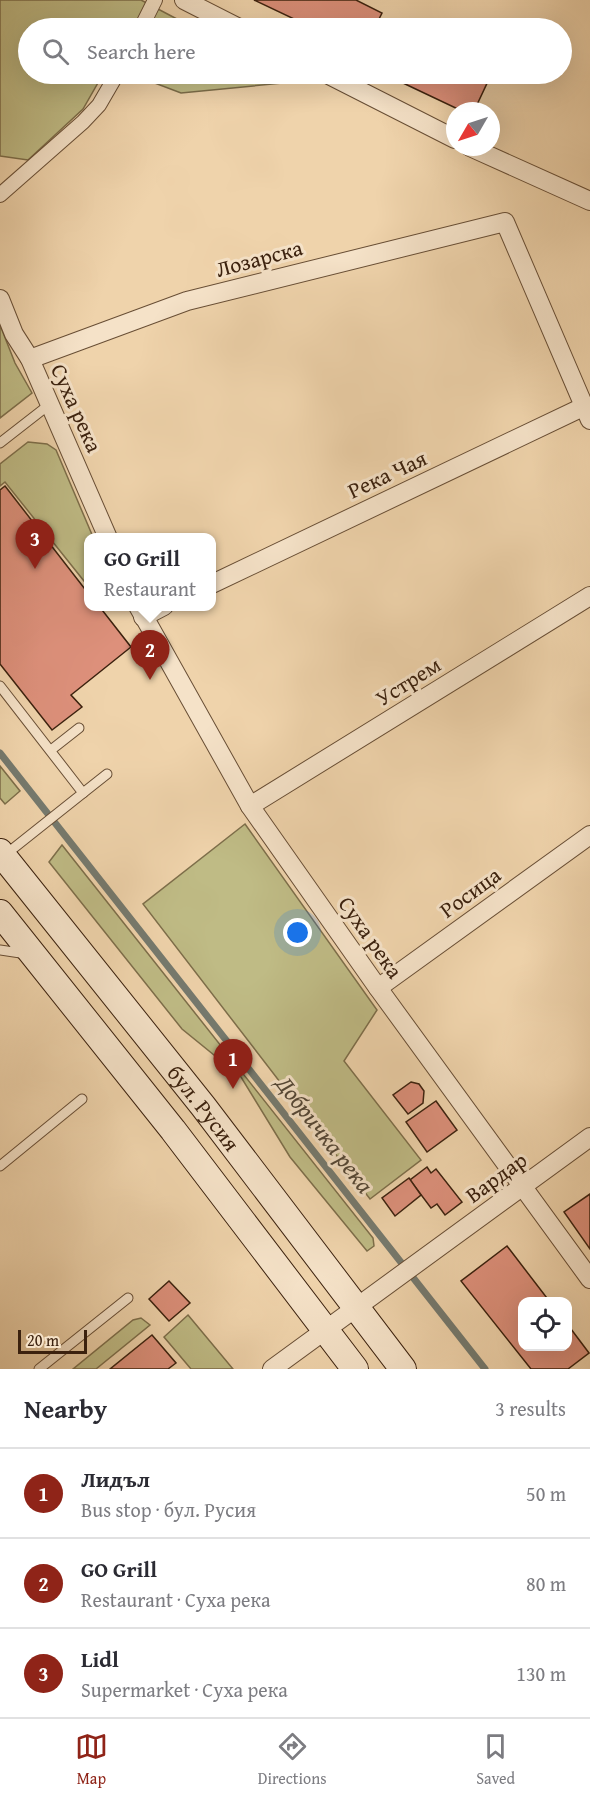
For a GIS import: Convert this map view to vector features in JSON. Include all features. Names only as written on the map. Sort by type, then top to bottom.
[{"type":"main road","name":"бул. Русия","points":[[2,854],[203,1106],[403,1369]]},
{"type":"main road","name":"бул. Русия","points":[[0,913],[173,1130],[355,1369]]},
{"type":"street","points":[[146,18],[155,0]]},
{"type":"street","points":[[184,0],[211,10],[223,18]]},
{"type":"street","points":[[0,195],[83,122],[99,105],[111,84]]},
{"type":"street","points":[[347,84],[446,134]]},
{"type":"street","points":[[490,156],[590,201]]},
{"type":"street","name":"Лозарска","points":[[30,359],[187,301],[505,222],[586,414]]},
{"type":"street","name":"Суха река","points":[[0,299],[14,334],[30,359],[106,533]]},
{"type":"street","name":"Река Чая","points":[[216,582],[586,414]]},
{"type":"street","name":"Устрем","points":[[250,806],[590,596]]},
{"type":"street","name":"Суха река","points":[[140,612],[250,806],[378,988],[590,1279]]},
{"type":"street","name":"Росица","points":[[378,988],[590,835]]},
{"type":"street","name":"Вардар","points":[[357,1309],[590,1137]]},
{"type":"street","points":[[272,1369],[357,1309]]},
{"type":"lane","points":[[0,443],[50,404]]},
{"type":"lane","points":[[0,686],[83,793]]},
{"type":"lane","points":[[51,750],[80,728]]},
{"type":"lane","points":[[2,854],[108,774]]},
{"type":"lane","points":[[0,950],[33,955]]},
{"type":"lane","points":[[0,1166],[82,1099]]},
{"type":"lane","points":[[39,1369],[128,1298]]},
{"type":"shaded area","points":[[0,0],[141,0],[175,18],[18,18],[18,84],[97,84],[83,109],[28,160],[0,156]]},
{"type":"shaded area","points":[[157,84],[273,84],[181,93]]},
{"type":"shaded area","points":[[0,325],[15,363],[32,393],[0,418]]},
{"type":"shaded area","points":[[28,442],[47,444],[56,450],[91,533],[84,533],[84,581],[5,482],[0,486],[0,464]]},
{"type":"shaded area","points":[[0,766],[20,791],[5,804],[0,798]]},
{"type":"shaded area","points":[[245,824],[377,1010],[344,1061],[421,1160],[370,1199],[143,904]]},
{"type":"shaded area","points":[[62,845],[373,1238],[374,1246],[367,1251],[290,1157],[241,1077],[182,1029],[49,862]]},
{"type":"shaded area","points":[[188,1315],[233,1369],[191,1369],[164,1337]]},
{"type":"shaded area","points":[[141,1318],[150,1325],[96,1369],[73,1369],[133,1320]]},
{"type":"building","points":[[254,0],[356,0],[382,13],[380,18],[292,18]]},
{"type":"building","points":[[405,84],[487,84],[478,102],[446,103]]},
{"type":"building","points":[[5,486],[84,588],[84,611],[103,611],[131,647],[71,695],[82,707],[52,730],[0,664],[0,490]]},
{"type":"building","points":[[411,1082],[419,1084],[424,1091],[423,1103],[408,1114],[393,1095]]},
{"type":"building","points":[[436,1101],[457,1130],[427,1152],[406,1122]]},
{"type":"building","points":[[427,1167],[431,1173],[436,1169],[462,1202],[445,1215],[437,1204],[431,1208],[410,1180]]},
{"type":"building","points":[[409,1178],[421,1195],[395,1216],[382,1198]]},
{"type":"building","points":[[590,1194],[590,1249],[564,1212]]},
{"type":"building","points":[[507,1246],[546,1297],[518,1297],[518,1351],[572,1351],[572,1330],[589,1353],[568,1369],[531,1369],[461,1281]]},
{"type":"building","points":[[169,1281],[190,1303],[169,1321],[149,1299]]},
{"type":"building","points":[[152,1335],[176,1363],[168,1369],[110,1369]]},
{"type":"waterway","name":"Добричка река","points":[[0,753],[485,1369]]},
{"type":"place","name":"Lidl","points":[[35,569]]},
{"type":"place","name":"GO Grill","points":[[150,680]]},
{"type":"place","name":"Лидъл","points":[[233,1089]]}]
